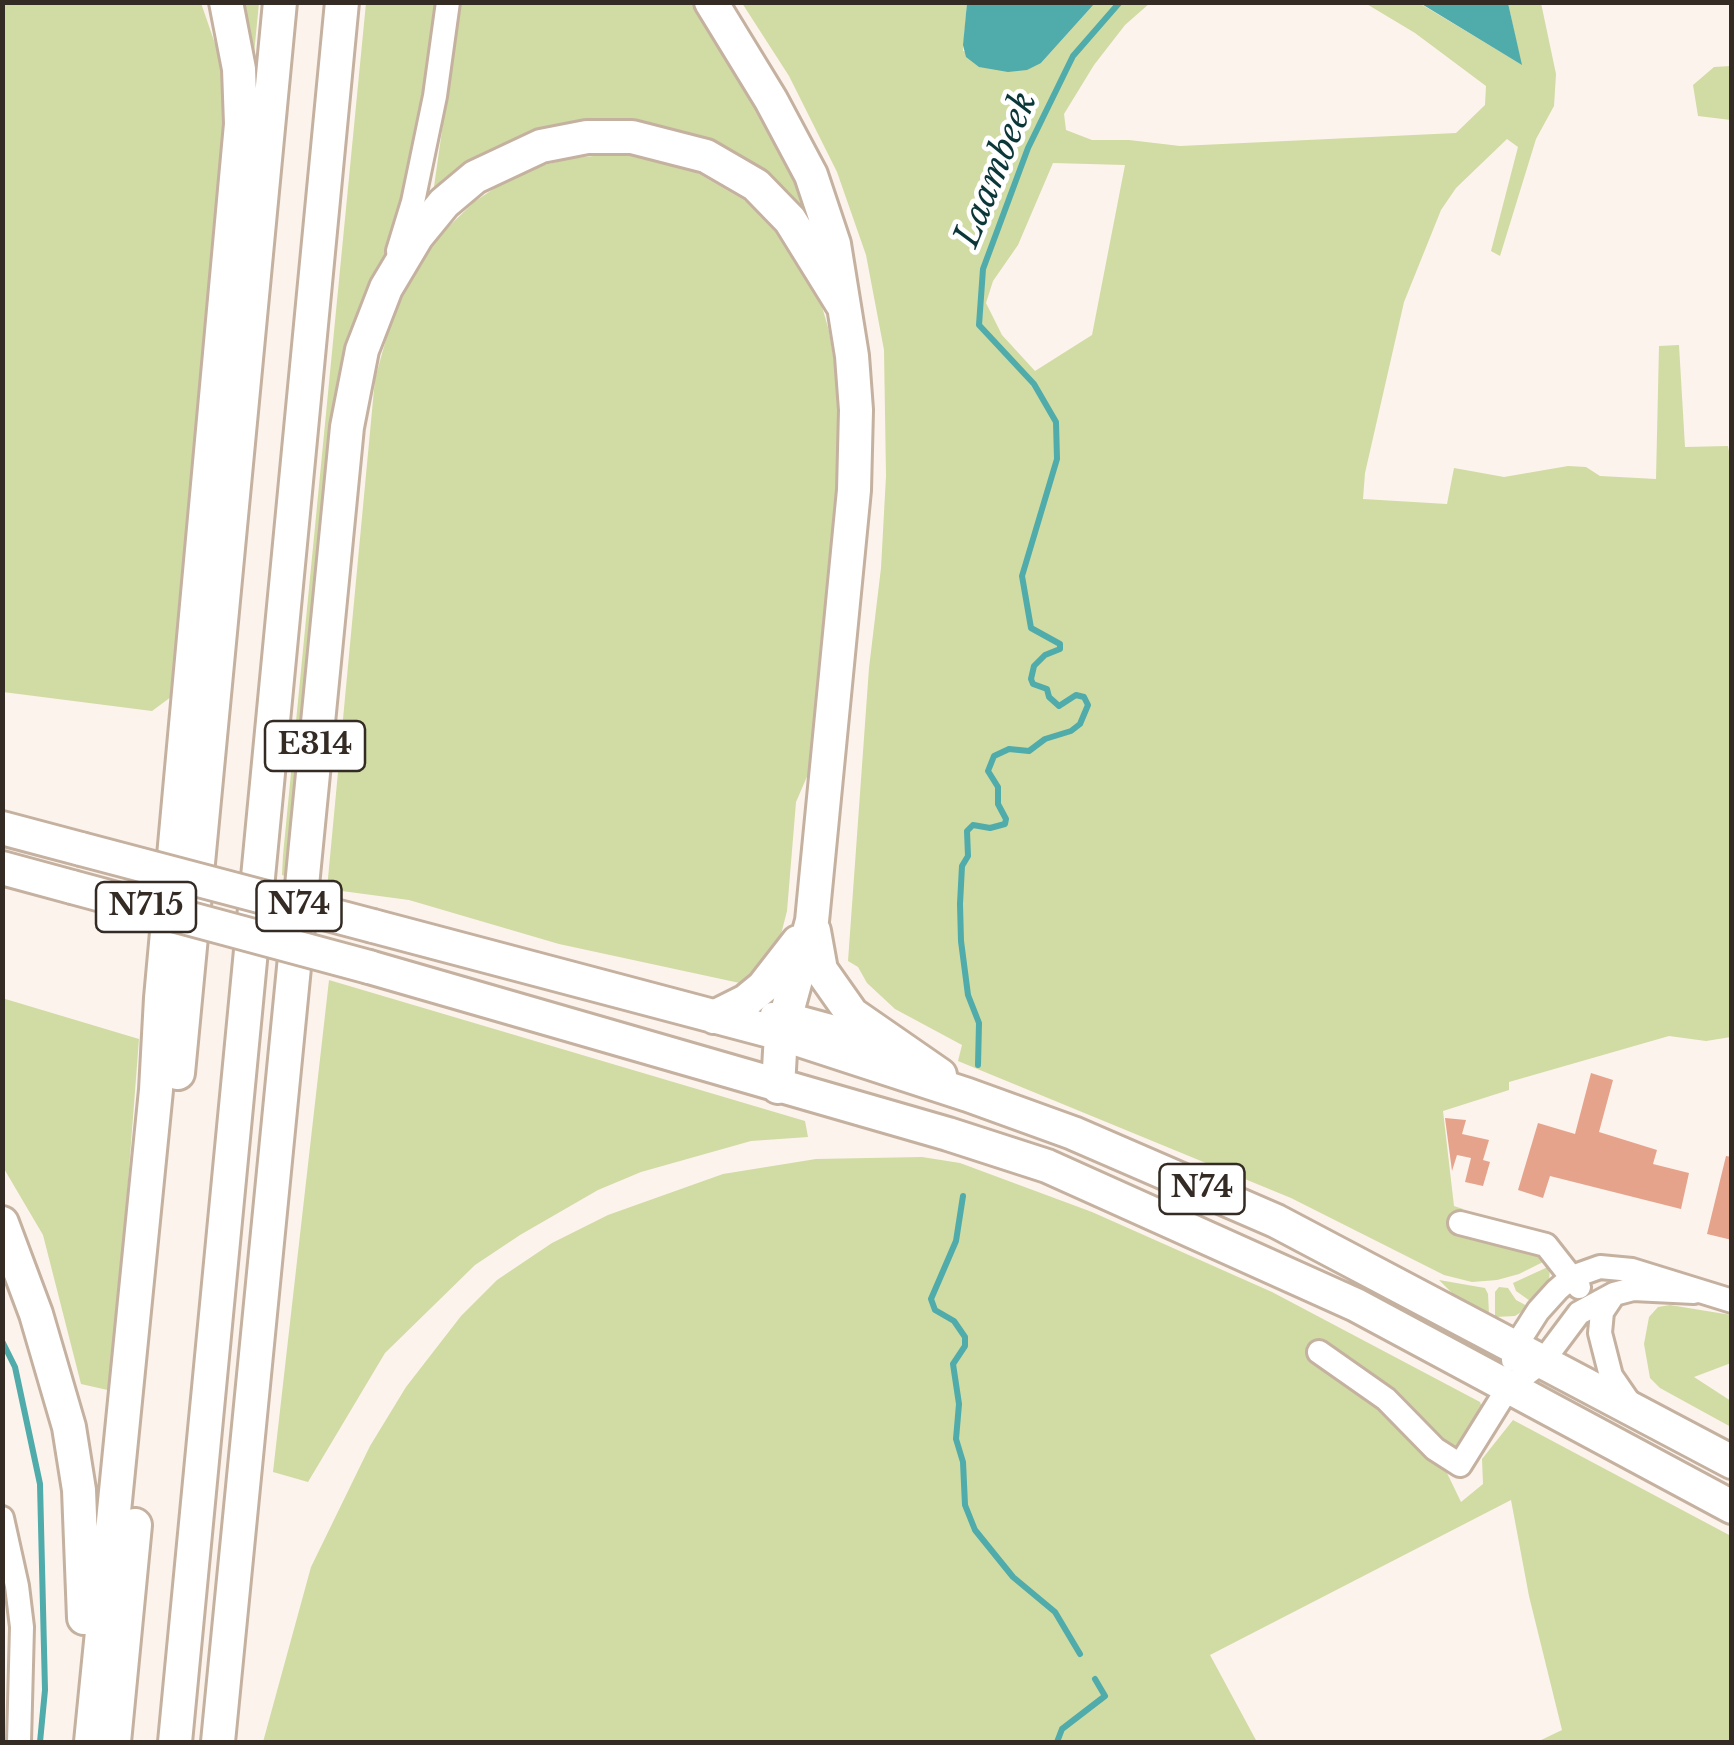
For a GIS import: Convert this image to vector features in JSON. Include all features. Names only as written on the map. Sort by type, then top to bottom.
[{"type":"highway","points":[[210,2],[232,96],[239,152]]},
{"type":"highway","points":[[90,1742],[156,1090],[160,998],[239,152],[242,98],[226,2]]},
{"type":"highway","points":[[114,1742],[280,2]]},
{"type":"highway","name":"E314","points":[[175,1742],[342,2]]},
{"type":"highway","name":"E314","points":[[711,2],[811,175],[834,244],[852,356],[856,410],[854,490],[812,921],[794,1027],[778,1088]]},
{"type":"highway","name":"E314","points":[[218,1742],[347,427],[362,350],[386,288],[417,236],[444,203],[475,177],[541,146],[587,137],[632,136],[706,156],[756,186],[790,220],[842,304]]},
{"type":"highway","name":"N715","points":[[2,828],[224,886]]},
{"type":"highway","name":"N715","points":[[2,868],[220,927]]},
{"type":"highway","name":"N74","points":[[224,886],[714,1017],[794,1027],[1073,1133],[1276,1220],[1732,1462]]},
{"type":"highway","name":"E314","points":[[812,921],[821,970],[852,1014],[890,1042]]},
{"type":"highway","name":"E314","points":[[714,1017],[746,1001],[774,977],[812,921]]},
{"type":"highway","name":"N74","points":[[220,927],[948,1134],[1047,1166],[1356,1306],[1732,1507]]},
{"type":"highway","name":"E314","points":[[794,1027],[821,970]]},
{"type":"highway","name":"N74","points":[[890,1042],[968,1095]]},
{"type":"highway","points":[[2,1223],[55,1372],[79,1490],[85,1578],[82,1742]]},
{"type":"street","points":[[386,288],[413,202],[436,96],[448,2]]},
{"type":"street","name":"N74","points":[[794,1027],[890,1042]]},
{"type":"street","points":[[1460,1223],[1546,1245],[1572,1277],[1603,1299]]},
{"type":"street","points":[[1319,1352],[1386,1398],[1435,1449],[1460,1465],[1529,1354],[1538,1312],[1572,1277],[1600,1267],[1632,1270],[1694,1292],[1732,1300]]},
{"type":"street","points":[[1529,1354],[1603,1299],[1633,1289],[1694,1292]]},
{"type":"street","points":[[1603,1299],[1600,1334],[1612,1376],[1635,1410]]},
{"type":"street","points":[[2,1518],[22,1627],[19,1742]]},
{"type":"green space","points":[[3,3],[201,3],[221,61],[227,95],[227,142],[175,694],[152,711],[3,692]]},
{"type":"green space","points":[[237,3],[259,3],[252,74]]},
{"type":"green space","points":[[366,3],[435,3],[414,170],[397,228],[369,298],[294,879],[282,875],[283,855]]},
{"type":"green space","points":[[460,3],[702,3],[765,108],[824,244],[782,191],[618,126],[433,194]]},
{"type":"green space","points":[[742,3],[967,3],[963,51],[1041,63],[1095,3],[1150,3],[1125,25],[1094,65],[1064,114],[1066,130],[1092,140],[1180,146],[1456,133],[1485,105],[1486,86],[1415,33],[1365,3],[1419,3],[1521,64],[1508,3],[1541,3],[1556,74],[1554,106],[1536,139],[1500,256],[1491,251],[1518,147],[1507,139],[1456,188],[1441,210],[1404,302],[1365,473],[1363,499],[1447,504],[1454,468],[1504,477],[1568,466],[1586,467],[1600,476],[1656,479],[1659,346],[1679,345],[1685,447],[1728,446],[1732,468],[1731,1037],[1706,1041],[1669,1036],[1509,1082],[1509,1090],[1443,1111],[1454,1206],[1463,1209],[1458,1231],[1540,1252],[1547,1260],[1497,1280],[1472,1282],[1444,1275],[1291,1198],[958,1061],[962,1045],[895,1009],[848,961],[869,668],[881,568],[886,476],[884,350],[866,255],[837,172],[789,76]],"holes":[[[1053,163],[1125,165],[1092,335],[1035,371],[1002,335],[986,303],[993,281],[1018,245]]]},
{"type":"green space","points":[[1731,66],[1731,120],[1698,116],[1693,85],[1714,67]]},
{"type":"green space","points":[[614,154],[687,167],[756,207],[804,266],[821,303],[837,380],[841,440],[809,772],[796,802],[787,911],[778,946],[749,985],[559,944],[409,900],[327,889],[375,379],[391,321],[417,266],[442,233],[474,202],[536,167]]},
{"type":"green space","points":[[329,980],[805,1121],[808,1137],[751,1141],[641,1172],[598,1190],[520,1235],[475,1265],[385,1353],[308,1482],[273,1472]]},
{"type":"green space","points":[[2,998],[139,1039],[112,1391],[81,1384],[43,1235],[3,1167]]},
{"type":"green space","points":[[922,1157],[960,1163],[1092,1212],[1272,1292],[1480,1402],[1484,1413],[1466,1445],[1434,1446],[1461,1502],[1483,1484],[1482,1459],[1513,1420],[1731,1536],[1731,1742],[1537,1742],[1562,1730],[1529,1596],[1511,1500],[1210,1655],[1257,1742],[263,1742],[311,1567],[370,1446],[406,1387],[461,1316],[497,1280],[552,1243],[608,1215],[723,1174],[816,1159]]},
{"type":"green space","points":[[1550,1266],[1549,1282],[1533,1303],[1516,1291],[1513,1283]]},
{"type":"green space","points":[[1439,1280],[1485,1288],[1489,1314],[1460,1301]]},
{"type":"green space","points":[[1499,1287],[1508,1288],[1516,1300],[1529,1307],[1515,1316],[1495,1317],[1495,1292]]},
{"type":"green space","points":[[1670,1305],[1731,1315],[1731,1363],[1694,1377],[1731,1401],[1731,1427],[1660,1388],[1650,1378],[1644,1344],[1649,1317],[1658,1307]]},
{"type":"water","points":[[967,2],[1095,3],[1041,63],[1027,70],[1008,72],[979,67],[966,57],[963,45]]},
{"type":"water","points":[[1420,3],[1508,3],[1522,65]]},
{"type":"building","points":[[1591,1073],[1613,1080],[1599,1132],[1657,1150],[1653,1164],[1689,1173],[1681,1209],[1550,1176],[1543,1198],[1518,1190],[1538,1123],[1575,1134]]},
{"type":"building","points":[[1445,1118],[1466,1120],[1462,1134],[1489,1140],[1483,1160],[1490,1162],[1483,1186],[1465,1182],[1471,1158],[1457,1155],[1452,1171]]},
{"type":"building","points":[[1726,1156],[1732,1157],[1732,1240],[1707,1234]]},
{"type":"waterway","name":"Laambeek","points":[[978,1065],[979,1023],[968,995],[961,941],[962,866],[968,856],[967,831],[973,825],[990,828],[1005,824],[998,804],[998,787],[988,771],[994,756],[1009,749],[1029,751],[1045,739],[1071,731],[1080,724],[1088,705],[1084,697],[1076,695],[1059,706],[1047,689],[1033,684],[1031,679],[1034,666],[1045,655],[1060,649],[1060,644],[1031,628],[1022,576],[1057,459],[1056,422],[1034,384],[979,325],[983,269],[1028,148],[1073,56],[1120,2]]},
{"type":"waterway","name":"Laambeek","points":[[963,1196],[956,1241],[931,1299],[935,1310],[954,1321],[965,1337],[965,1346],[953,1364],[959,1404],[956,1439],[963,1462],[965,1505],[975,1530],[1013,1577],[1055,1612],[1080,1654]]},
{"type":"waterway","points":[[2,1341],[15,1367],[40,1484],[45,1690],[40,1742]]},
{"type":"waterway","name":"Laambeek","points":[[1057,1742],[1062,1729],[1105,1696],[1095,1679]]}]
